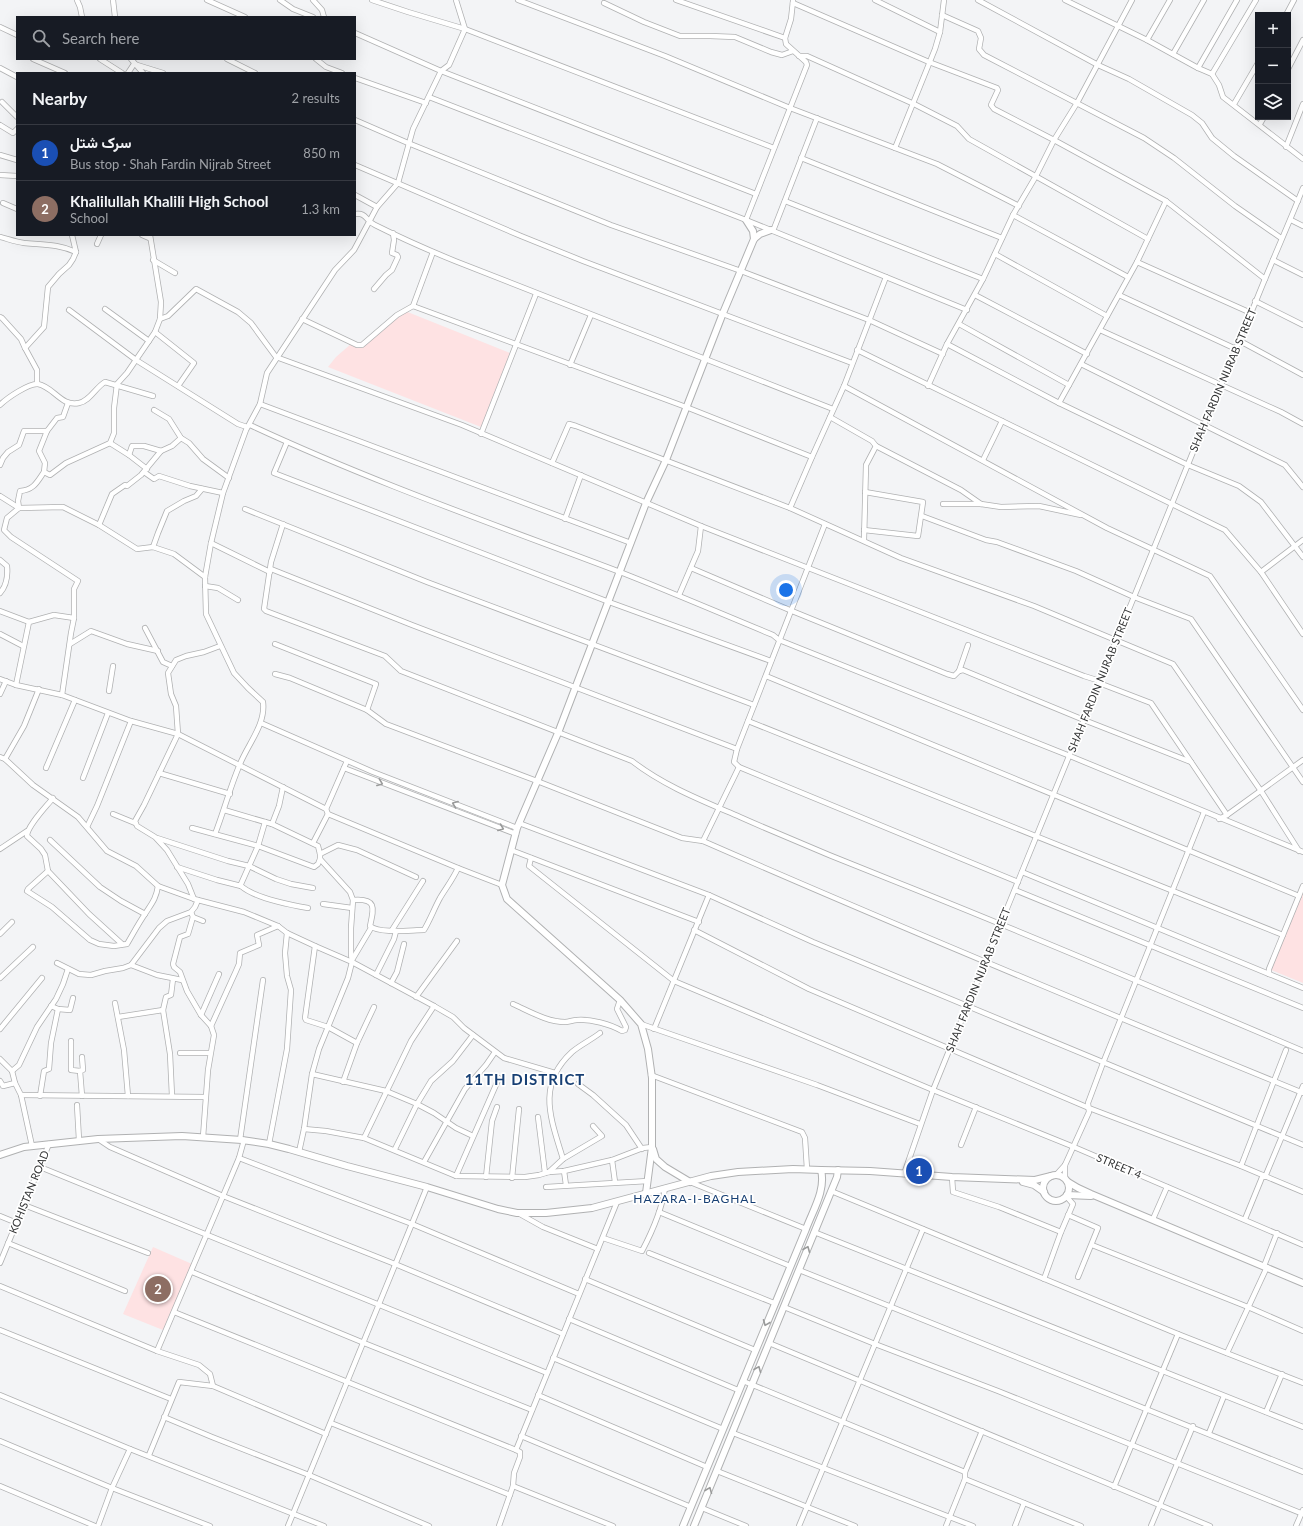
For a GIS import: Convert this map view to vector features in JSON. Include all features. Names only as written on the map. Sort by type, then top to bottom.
[{"type":"main road","points":[[746,220],[753,231],[754,239]]},
{"type":"main road","points":[[646,1193],[652,1147],[651,1075],[648,1049],[641,1024],[620,1000],[506,899],[502,885],[517,828],[558,733],[621,572],[646,503],[666,460],[723,313],[754,239],[760,234],[772,230]]},
{"type":"main road","points":[[0,1155],[32,1146],[79,1140],[158,1136],[242,1140],[269,1144],[427,1187],[498,1209],[517,1213],[571,1211],[592,1208],[711,1176],[738,1172],[838,1170],[952,1177],[1035,1180],[1053,1175],[1066,1180],[1078,1188],[1102,1199],[1153,1219],[1303,1283]]},
{"type":"main road","points":[[652,1147],[656,1159],[665,1167],[690,1182]]},
{"type":"main road","points":[[683,1526],[822,1188],[823,1178],[821,1170]]},
{"type":"main road","points":[[694,1526],[831,1191],[838,1170]]},
{"type":"main road","points":[[1044,1192],[1044,1182],[1053,1175]]},
{"type":"main road","points":[[1005,1179],[1034,1185],[1044,1192],[1050,1200],[1060,1201],[1067,1196],[1077,1195],[1102,1199]]},
{"type":"main road","points":[[1066,1180],[1070,1186],[1067,1196]]},
{"type":"street","points":[[77,0],[82,16]]},
{"type":"street","points":[[114,0],[115,16]]},
{"type":"street","points":[[207,0],[243,16]]},
{"type":"street","points":[[280,0],[293,9],[310,16]]},
{"type":"street","points":[[314,0],[322,10],[324,16]]},
{"type":"street","points":[[372,0],[465,29],[774,148]]},
{"type":"street","points":[[215,834],[240,764],[261,723],[264,707],[263,702],[234,673],[206,614],[205,577],[211,543],[223,493],[248,426],[260,404],[267,373],[276,357],[335,270],[354,250],[377,207],[398,183],[413,128],[441,71],[449,65],[465,29],[456,0]]},
{"type":"street","points":[[518,0],[665,56],[790,108],[937,164],[1019,206]]},
{"type":"street","points":[[676,0],[785,38]]},
{"type":"street","points":[[875,0],[940,32]]},
{"type":"street","points":[[895,148],[914,104],[940,32],[944,0]]},
{"type":"street","points":[[978,0],[1098,65],[1129,79],[1192,115],[1202,122],[1212,138],[1223,147],[1298,201]]},
{"type":"street","points":[[1065,0],[1212,74],[1224,96],[1260,124],[1286,147],[1303,159]]},
{"type":"street","points":[[928,386],[947,344],[983,279],[1013,215],[1036,176],[1054,140],[1077,103],[1119,27],[1132,0]]},
{"type":"street","points":[[1147,40],[1170,0]]},
{"type":"street","points":[[1173,54],[1204,0]]},
{"type":"street","points":[[1198,68],[1237,0]]},
{"type":"street","points":[[1212,74],[1256,0]]},
{"type":"street","points":[[1288,12],[1294,0]]},
{"type":"street","points":[[746,220],[807,65],[806,62],[786,44],[785,38],[793,2],[929,62],[997,88],[998,90],[992,108],[1166,201],[1265,279]]},
{"type":"street","points":[[604,3],[644,22],[680,36],[735,38],[776,53],[782,54],[793,51]]},
{"type":"street","points":[[942,15],[978,31],[981,38],[979,49],[984,55],[1144,138],[1174,158],[1235,206],[1281,238]]},
{"type":"street","points":[[0,27],[16,35]]},
{"type":"street","points":[[356,33],[441,71],[756,194]]},
{"type":"street","points":[[1291,63],[1303,40]]},
{"type":"street","points":[[799,56],[807,56],[914,104],[957,126],[969,139],[1148,239]]},
{"type":"street","points":[[35,60],[63,72]]},
{"type":"street","points":[[102,60],[120,72]]},
{"type":"street","points":[[131,60],[142,72]]},
{"type":"street","points":[[229,60],[254,72]]},
{"type":"street","points":[[317,60],[326,68],[339,72]]},
{"type":"street","points":[[129,72],[134,64]]},
{"type":"street","points":[[134,64],[160,72]]},
{"type":"street","points":[[0,68],[16,76]]},
{"type":"street","points":[[1234,104],[1255,68]]},
{"type":"street","points":[[356,78],[426,103]]},
{"type":"street","points":[[429,97],[772,230],[967,310]]},
{"type":"street","points":[[2,102],[16,116]]},
{"type":"street","points":[[1286,147],[1303,104]]},
{"type":"street","points":[[772,230],[785,201],[817,118]]},
{"type":"street","points":[[356,120],[611,225],[741,271],[869,320],[943,354]]},
{"type":"street","points":[[1260,124],[1262,120]]},
{"type":"street","points":[[0,125],[13,133],[16,130]]},
{"type":"street","points":[[0,155],[16,160]]},
{"type":"street","points":[[801,158],[1002,238]]},
{"type":"street","points":[[356,164],[521,236],[852,362]]},
{"type":"street","points":[[0,175],[16,176]]},
{"type":"street","name":"SHAH FARDIN NIJRAB STREET","points":[[904,1174],[933,1090],[1002,924],[1204,424],[1240,341],[1281,238],[1291,220],[1303,188]]},
{"type":"street","points":[[356,196],[377,207]]},
{"type":"street","points":[[785,201],[983,279]]},
{"type":"street","points":[[1060,403],[1137,262],[1166,201]]},
{"type":"street","points":[[3,204],[16,209]]},
{"type":"street","points":[[356,214],[360,213],[365,215],[372,224],[433,252],[536,294],[833,409]]},
{"type":"street","points":[[1013,215],[1128,277]]},
{"type":"street","points":[[1291,220],[1303,226]]},
{"type":"street","points":[[374,289],[392,270],[398,257],[392,253],[394,240],[393,233]]},
{"type":"street","points":[[25,348],[44,326],[48,287],[59,274],[69,266],[76,252],[72,236]]},
{"type":"street","points":[[97,244],[101,236]]},
{"type":"street","points":[[0,237],[22,243],[56,245],[76,252]]},
{"type":"street","points":[[44,472],[50,475],[66,462],[110,443],[114,433],[116,384],[127,373],[149,341],[155,332],[160,319],[161,302],[150,237]]},
{"type":"street","points":[[302,319],[357,345],[362,345],[398,315],[413,306],[433,252]]},
{"type":"street","points":[[995,254],[1108,316]]},
{"type":"street","points":[[153,260],[175,273]]},
{"type":"street","points":[[1273,260],[1303,275]]},
{"type":"street","points":[[1137,262],[1251,312]]},
{"type":"street","points":[[790,508],[844,386],[886,277]]},
{"type":"street","points":[[160,319],[168,316],[196,289],[238,312],[251,323],[276,357],[462,425],[701,526],[1152,703],[1227,815]]},
{"type":"street","points":[[481,434],[536,294]]},
{"type":"street","points":[[974,295],[1087,354]]},
{"type":"street","points":[[1119,296],[1236,349]]},
{"type":"street","points":[[1255,301],[1303,325]]},
{"type":"street","points":[[413,306],[686,407],[812,457]]},
{"type":"street","points":[[104,309],[149,341]]},
{"type":"street","points":[[69,310],[136,360],[238,424],[248,426],[453,510],[621,572],[773,635],[779,640],[1070,756],[1301,852]]},
{"type":"street","points":[[570,365],[591,315]]},
{"type":"street","points":[[0,317],[18,336],[25,348],[37,370],[37,384]]},
{"type":"street","points":[[959,324],[1069,385]]},
{"type":"street","points":[[1100,330],[1303,424]]},
{"type":"street","points":[[155,332],[194,363],[178,386]]},
{"type":"street","points":[[1240,341],[1303,375]]},
{"type":"street","points":[[947,344],[1060,403],[1188,465],[1239,486],[1261,502],[1303,557]]},
{"type":"street","points":[[857,350],[1225,530],[1261,572],[1303,634]]},
{"type":"street","points":[[1081,364],[1285,465],[1303,487]]},
{"type":"street","points":[[0,405],[11,396],[31,385],[37,384],[72,404],[81,403],[100,384],[105,382],[153,396]]},
{"type":"street","points":[[844,386],[1107,528],[1210,576],[1303,710]]},
{"type":"street","points":[[62,695],[74,618],[74,589],[78,581],[11,537],[4,530],[7,518],[18,508],[20,491],[28,491],[33,488],[44,472],[45,463],[39,451],[47,431],[57,418],[64,417],[68,403]]},
{"type":"street","points":[[260,404],[631,544]]},
{"type":"street","points":[[154,410],[169,419],[181,438],[189,443],[203,460],[229,478]]},
{"type":"street","points":[[830,417],[872,441],[876,446],[960,490],[981,504]]},
{"type":"street","points":[[983,460],[1002,421]]},
{"type":"street","points":[[552,463],[569,424],[790,508],[864,540],[901,558],[1034,606],[1173,664],[1261,791],[1301,852]]},
{"type":"street","points":[[0,465],[8,452],[19,445],[24,431],[47,431]]},
{"type":"street","points":[[99,525],[112,494],[125,485],[127,486],[145,470],[161,451],[172,446],[181,438]]},
{"type":"street","points":[[287,442],[274,473],[609,602],[771,661]]},
{"type":"street","points":[[110,443],[129,455],[154,479],[159,476],[202,489],[223,493]]},
{"type":"street","points":[[129,455],[132,446],[144,446],[161,451]]},
{"type":"street","points":[[864,540],[866,465],[876,446]]},
{"type":"street","points":[[565,519],[581,475]]},
{"type":"street","points":[[153,547],[167,511],[196,496],[202,489]]},
{"type":"street","points":[[864,530],[918,536],[923,502],[866,492]]},
{"type":"street","points":[[0,496],[18,508],[63,507],[99,525],[136,549],[153,547],[174,554],[205,577]]},
{"type":"street","points":[[942,504],[981,504],[1001,507],[1039,506],[1087,516]]},
{"type":"street","points":[[246,510],[427,582],[754,705]]},
{"type":"street","points":[[922,516],[1076,571],[1134,597],[1192,619],[1303,782]]},
{"type":"street","points":[[283,524],[274,550],[264,608],[266,611],[385,656],[401,671],[632,761],[660,780],[719,808],[824,853],[1002,924],[1303,1051]]},
{"type":"street","points":[[825,524],[737,749],[734,762],[739,767],[1018,882]]},
{"type":"street","points":[[679,596],[698,551],[701,526]]},
{"type":"street","points":[[1261,572],[1303,540]]},
{"type":"street","points":[[211,543],[271,571],[737,749]]},
{"type":"street","points":[[0,560],[7,566],[8,570],[6,586],[0,593]]},
{"type":"street","points":[[691,568],[952,676],[956,675],[959,671],[968,645]]},
{"type":"street","points":[[205,586],[218,588],[238,600]]},
{"type":"street","points":[[0,611],[29,622],[54,615],[74,618]]},
{"type":"street","points":[[16,685],[29,622]]},
{"type":"street","points":[[144,628],[163,662],[172,666]]},
{"type":"street","points":[[70,644],[91,631],[127,644],[158,651]]},
{"type":"street","points":[[0,634],[23,646]]},
{"type":"street","points":[[275,644],[374,682],[376,686],[367,710]]},
{"type":"street","points":[[135,823],[178,734],[176,706],[171,694],[168,673],[176,660],[220,646]]},
{"type":"street","points":[[109,691],[113,666]]},
{"type":"street","points":[[959,671],[963,670],[1191,762]]},
{"type":"street","points":[[275,674],[367,710],[386,724],[682,838],[702,841],[1120,1019],[1302,1093]]},
{"type":"street","points":[[766,676],[1189,852],[1299,896]]},
{"type":"street","points":[[0,679],[16,685],[62,695],[131,721],[178,734],[240,764],[327,811],[458,868],[502,885]]},
{"type":"street","points":[[0,694],[6,681]]},
{"type":"street","points":[[40,689],[24,726],[2,758],[33,785],[78,817],[107,851],[136,866],[158,886],[196,899],[244,912],[278,926],[287,933],[352,961],[453,1017],[473,1035],[504,1058],[555,1073]]},
{"type":"street","points":[[46,768],[75,700]]},
{"type":"street","points":[[83,778],[108,713]]},
{"type":"street","points":[[87,827],[98,806],[131,721]]},
{"type":"street","points":[[748,721],[1283,935]]},
{"type":"street","points":[[261,723],[347,761],[428,794],[517,828],[709,895],[813,942],[1256,1127],[1303,1145]]},
{"type":"street","points":[[1219,819],[1227,815],[1303,760]]},
{"type":"street","points":[[313,843],[347,761]]},
{"type":"street","points":[[702,841],[739,767]]},
{"type":"street","points":[[344,768],[426,800],[517,828]]},
{"type":"street","points":[[159,774],[230,794]]},
{"type":"street","points":[[272,824],[279,806],[283,787]]},
{"type":"street","points":[[426,800],[428,794]]},
{"type":"street","points":[[0,849],[27,832],[53,798]]},
{"type":"street","points":[[192,828],[258,846],[314,867],[318,864],[320,856],[318,846],[313,843],[272,824],[224,810]]},
{"type":"street","points":[[1053,1175],[1065,1165],[1089,1112],[1088,1103],[1103,1063],[1204,812]]},
{"type":"street","points":[[113,814],[135,823],[137,826],[155,837],[198,852],[249,866],[276,879],[291,884],[313,888]]},
{"type":"street","points":[[241,886],[258,846],[265,822]]},
{"type":"street","points":[[27,832],[28,836],[42,849],[45,855],[48,871],[89,914],[122,944]]},
{"type":"street","points":[[155,837],[166,850],[196,899],[188,934],[180,937],[175,954],[174,967],[180,972],[187,991],[201,1015],[211,1026],[214,1035],[210,1053],[205,1097],[203,1137]]},
{"type":"street","points":[[50,840],[100,887],[145,914]]},
{"type":"street","points":[[320,856],[338,845],[357,850],[416,877]]},
{"type":"street","points":[[511,850],[699,922]]},
{"type":"street","points":[[299,1152],[312,1074],[319,1049],[348,978],[352,961],[351,928],[353,900],[350,892],[320,856]]},
{"type":"street","name":"STREET 4","points":[[531,858],[529,866],[674,981],[933,1090],[1074,1147],[1303,1245]]},
{"type":"street","points":[[177,867],[241,886],[279,902],[308,908]]},
{"type":"street","points":[[371,928],[424,930],[431,919],[440,898],[450,884],[458,868]]},
{"type":"street","points":[[48,871],[28,888],[27,891],[52,907],[90,940],[99,944],[114,946],[127,944],[153,903],[157,895],[158,886]]},
{"type":"street","points":[[1022,872],[1303,988]]},
{"type":"street","points":[[376,975],[394,939],[394,930],[423,881]]},
{"type":"street","points":[[1269,974],[1269,969],[1303,886]]},
{"type":"street","points":[[1015,890],[1303,1008]]},
{"type":"street","points":[[654,1029],[709,895]]},
{"type":"street","points":[[352,961],[371,928],[370,926],[374,910],[373,905],[369,902],[353,900]]},
{"type":"street","points":[[323,904],[352,908]]},
{"type":"street","points":[[57,963],[79,974],[92,975],[123,968],[131,965],[159,928],[167,921],[192,914],[203,921]]},
{"type":"street","points":[[0,934],[12,922]]},
{"type":"street","points":[[211,1026],[239,964],[240,953],[259,945],[257,935],[278,926]]},
{"type":"street","points":[[694,930],[809,989],[950,1050],[1089,1108],[1241,1166],[1303,1192]]},
{"type":"street","points":[[269,1144],[287,1049],[291,990],[287,976],[285,953],[287,933]]},
{"type":"street","points":[[416,997],[457,941]]},
{"type":"street","points":[[391,983],[396,972],[404,944]]},
{"type":"street","points":[[316,946],[304,1018],[357,1043]]},
{"type":"street","points":[[0,978],[33,947]]},
{"type":"street","points":[[131,965],[143,971],[182,980]]},
{"type":"street","points":[[12,1071],[19,1065],[37,1027],[63,984],[68,969]]},
{"type":"street","points":[[201,1015],[219,974]]},
{"type":"street","points":[[0,1029],[42,978]]},
{"type":"street","points":[[172,1096],[170,1054],[163,1010],[166,997],[171,996],[173,979]]},
{"type":"street","points":[[158,1350],[192,1272],[238,1158],[242,1140],[263,980]]},
{"type":"street","points":[[51,1006],[58,1009],[70,1010],[74,998]]},
{"type":"street","points":[[513,1004],[537,1016],[553,1021],[565,1022],[578,1020],[610,1026],[622,1031],[625,1030],[626,1027],[617,1009],[620,1000]]},
{"type":"street","points":[[115,1003],[124,1050],[128,1096]]},
{"type":"street","points":[[364,1138],[411,1041],[434,1006]]},
{"type":"street","points":[[344,1082],[357,1043],[374,1007]]},
{"type":"street","points":[[40,1096],[44,1071],[49,1069],[51,1043],[58,1009]]},
{"type":"street","points":[[118,1017],[163,1010]]},
{"type":"street","points":[[641,1024],[817,1085],[920,1124]]},
{"type":"street","points":[[563,1159],[549,1112],[548,1097],[555,1073],[562,1062],[573,1051],[600,1033]]},
{"type":"street","points":[[395,1150],[417,1104],[431,1081],[453,1061],[473,1035]]},
{"type":"street","points":[[71,1041],[71,1069],[72,1071],[80,1071]]},
{"type":"street","points":[[1241,1166],[1286,1050]]},
{"type":"street","points":[[424,1162],[465,1090],[496,1052]]},
{"type":"street","points":[[180,1053],[210,1053]]},
{"type":"street","points":[[82,1057],[83,1070],[80,1071],[82,1096]]},
{"type":"street","points":[[0,1059],[12,1071],[21,1095],[32,1146]]},
{"type":"street","points":[[312,1074],[386,1091],[417,1104],[434,1113],[456,1128],[473,1136]]},
{"type":"street","points":[[651,1075],[802,1132],[805,1138],[807,1170]]},
{"type":"street","points":[[456,1176],[499,1078]]},
{"type":"street","points":[[1,1084],[16,1084]]},
{"type":"street","points":[[578,1084],[626,1124],[642,1149]]},
{"type":"street","points":[[1245,1219],[1302,1093],[1303,1086]]},
{"type":"street","points":[[21,1095],[205,1097]]},
{"type":"street","points":[[77,1105],[79,1140]]},
{"type":"street","points":[[486,1177],[492,1120],[497,1107]]},
{"type":"street","points":[[961,1145],[976,1107]]},
{"type":"street","points":[[512,1178],[519,1109]]},
{"type":"street","points":[[538,1117],[547,1172]]},
{"type":"street","points":[[547,1172],[563,1159],[602,1136],[593,1126]]},
{"type":"street","points":[[304,1129],[326,1131],[364,1138],[456,1176],[512,1178],[539,1175],[547,1172],[564,1171],[612,1160],[652,1147]]},
{"type":"street","points":[[98,1139],[110,1146],[223,1196],[395,1264],[563,1334]]},
{"type":"street","name":"KOHISTAN ROAD","points":[[0,1261],[49,1144]]},
{"type":"street","points":[[238,1158],[412,1224],[579,1294]]},
{"type":"street","points":[[612,1160],[615,1182]]},
{"type":"street","points":[[1065,1165],[1066,1180]]},
{"type":"street","points":[[40,1167],[164,1216],[206,1235],[547,1374]]},
{"type":"street","points":[[564,1171],[566,1185]]},
{"type":"street","points":[[952,1177],[953,1192],[998,1207],[1061,1232]]},
{"type":"street","points":[[546,1186],[648,1181]]},
{"type":"street","points":[[690,1182],[806,1228]]},
{"type":"street","points":[[288,1526],[364,1344],[378,1305],[427,1187]]},
{"type":"street","points":[[1153,1219],[1167,1187]]},
{"type":"street","points":[[603,1238],[642,1251],[659,1212],[665,1188]]},
{"type":"street","points":[[831,1191],[1178,1334],[1303,1383]]},
{"type":"street","points":[[1044,1279],[1073,1204],[1067,1196]]},
{"type":"street","points":[[516,1450],[617,1202]]},
{"type":"street","points":[[24,1205],[148,1253]]},
{"type":"street","points":[[659,1212],[790,1266]]},
{"type":"street","points":[[517,1213],[543,1228],[598,1249]]},
{"type":"street","points":[[1068,1215],[1098,1228],[1078,1277]]},
{"type":"street","points":[[0,1216],[17,1223]]},
{"type":"street","points":[[800,1526],[923,1229]]},
{"type":"street","points":[[814,1232],[1303,1427]]},
{"type":"street","points":[[1227,1353],[1248,1307],[1278,1233]]},
{"type":"street","points":[[8,1244],[125,1291]]},
{"type":"street","points":[[1092,1245],[1248,1307],[1303,1331]]},
{"type":"street","points":[[650,1253],[774,1304]]},
{"type":"street","points":[[799,1270],[1017,1358],[1192,1426],[1303,1472]]},
{"type":"street","points":[[192,1272],[364,1344],[532,1410]]},
{"type":"street","points":[[585,1279],[755,1350]]},
{"type":"street","points":[[0,1286],[198,1365],[210,1374],[213,1386]]},
{"type":"street","points":[[784,1307],[1303,1513],[1296,1526]]},
{"type":"street","points":[[174,1312],[516,1450],[521,1454],[514,1473],[513,1486],[499,1526]]},
{"type":"street","points":[[569,1319],[738,1390]]},
{"type":"street","points":[[0,1330],[171,1399]]},
{"type":"street","points":[[1114,1487],[1178,1334]]},
{"type":"street","points":[[769,1343],[859,1382],[982,1431],[1210,1526]]},
{"type":"street","points":[[553,1358],[723,1429]]},
{"type":"street","points":[[1266,1412],[1282,1374]]},
{"type":"street","points":[[742,1381],[964,1472]]},
{"type":"street","points":[[148,1455],[178,1382],[213,1386],[326,1434]]},
{"type":"street","points":[[0,1395],[324,1526]]},
{"type":"street","points":[[538,1395],[707,1467]]},
{"type":"street","points":[[1209,1433],[1224,1396]]},
{"type":"street","points":[[164,1417],[309,1475],[429,1526]]},
{"type":"street","points":[[331,1423],[510,1495]]},
{"type":"street","points":[[1151,1526],[1192,1426]]},
{"type":"street","points":[[946,1526],[965,1478],[964,1472],[982,1431]]},
{"type":"street","points":[[733,1432],[973,1526]]},
{"type":"street","points":[[522,1436],[691,1507]]},
{"type":"street","points":[[0,1441],[112,1488],[210,1526]]},
{"type":"street","points":[[98,1526],[112,1488],[130,1448]]},
{"type":"street","points":[[717,1471],[855,1526]]},
{"type":"street","points":[[965,1478],[1082,1526]]},
{"type":"street","points":[[0,1486],[95,1526]]},
{"type":"street","points":[[513,1486],[613,1526]]},
{"type":"street","points":[[1015,1526],[1024,1503]]},
{"type":"street","points":[[702,1508],[746,1526]]},
{"type":"shaded area","points":[[405,311],[510,353],[481,427],[328,367],[336,357],[351,344],[360,348]]},
{"type":"shaded area","points":[[1303,886],[1303,983],[1269,969]]},
{"type":"shaded area","points":[[153,1247],[192,1264],[163,1330],[123,1314]]},
{"type":"place","name":"سرک شتل","points":[[919,1171]]},
{"type":"place","name":"Khalilullah Khalili High School","points":[[158,1289]]},
{"type":"district","name":"11TH DISTRICT","points":[[525,1080]]},
{"type":"district","name":"HAZARA-I-BAGHAL","points":[[695,1199]]}]
